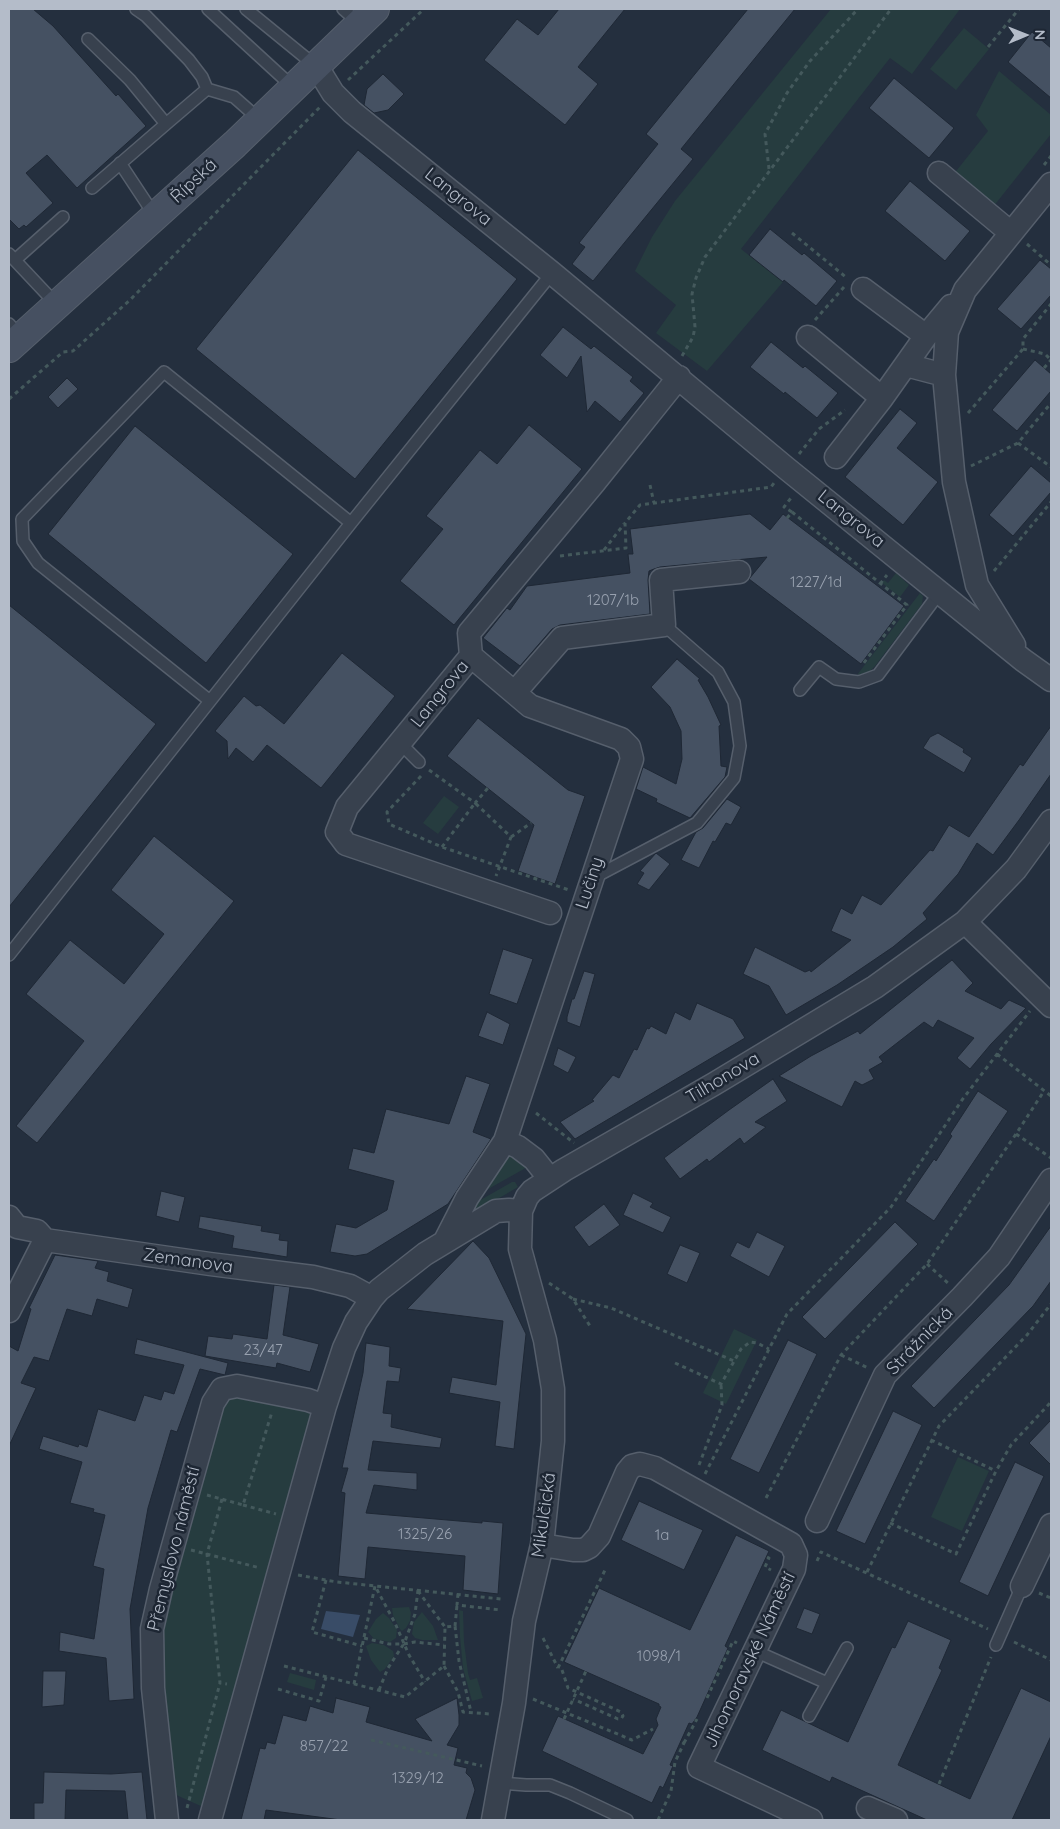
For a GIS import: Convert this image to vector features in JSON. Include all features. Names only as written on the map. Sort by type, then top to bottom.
[{"type":"street","name":"Řípská","points":[[13,336],[57,305],[317,67],[359,14]]},
{"type":"street","name":"Langrova","points":[[317,67],[333,93],[352,112],[552,273],[680,368],[786,468],[1023,660],[1051,680]]},
{"type":"street","points":[[939,173],[1019,238]]},
{"type":"street","name":"Langrova","points":[[836,457],[882,398],[926,336],[964,290],[1019,238],[1051,184]]},
{"type":"street","points":[[864,289],[926,336]]},
{"type":"street","name":"Langrova","points":[[964,290],[947,332],[944,375],[954,482],[977,585],[1023,660]]},
{"type":"street","points":[[809,332],[882,398]]},
{"type":"street","points":[[906,365],[944,375]]},
{"type":"street","name":"Langrova","points":[[550,913],[346,844],[337,832],[347,807],[471,656],[469,633],[594,483],[680,368]]},
{"type":"street","points":[[515,692],[562,638],[664,625],[661,580],[739,572]]},
{"type":"street","name":"Lučiny","points":[[445,1241],[467,1198],[505,1141],[632,759],[629,747],[621,738],[530,706],[471,656]]},
{"type":"street","name":"Tilhonova","points":[[521,1211],[527,1196],[550,1179],[714,1084],[875,986],[965,922],[1016,869],[1051,821]]},
{"type":"street","points":[[965,922],[1046,1001]]},
{"type":"street","points":[[505,1141],[518,1147],[534,1159],[550,1179]]},
{"type":"street","name":"Strážnická","points":[[817,1521],[885,1375],[962,1298],[998,1257],[1051,1180]]},
{"type":"street","points":[[210,1820],[325,1406],[347,1341],[356,1322],[372,1298],[397,1275],[445,1241],[496,1211],[521,1211]]},
{"type":"street","name":"Mikulčická","points":[[493,1820],[494,1775],[514,1703],[524,1621],[542,1544],[553,1441],[553,1389],[546,1340],[520,1249],[521,1211]]},
{"type":"street","name":"Zemanova","points":[[12,1227],[37,1231],[45,1240],[313,1277],[350,1286],[372,1298]]},
{"type":"street","points":[[9,1311],[45,1240]]},
{"type":"street","name":"Přemyslovo náměstí","points":[[177,1816],[152,1688],[152,1629],[213,1403],[222,1389],[237,1386],[308,1400],[325,1406]]},
{"type":"street","name":"Jihomoravské Náměstí","points":[[542,1544],[578,1550],[589,1547],[599,1536],[627,1472],[636,1464],[655,1468],[784,1539],[794,1547],[796,1560],[794,1568],[699,1767],[811,1820]]},
{"type":"street","points":[[1022,1586],[1051,1525]]},
{"type":"street","points":[[868,1808],[896,1820]]},
{"type":"lane","points":[[136,9],[146,16],[189,60],[202,77],[207,89],[234,98],[260,120]]},
{"type":"lane","points":[[208,9],[294,88]]},
{"type":"lane","name":"Langrova","points":[[246,9],[317,67]]},
{"type":"lane","points":[[88,39],[130,80],[166,124]]},
{"type":"lane","points":[[92,188],[207,89]]},
{"type":"lane","points":[[120,163],[156,216]]},
{"type":"lane","points":[[57,305],[12,257],[63,217]]},
{"type":"lane","points":[[9,955],[351,523],[552,273]]},
{"type":"lane","points":[[210,701],[38,563],[23,541],[22,519],[164,372],[351,523]]},
{"type":"lane","points":[[800,690],[819,667],[836,679],[850,681],[859,682],[878,675],[940,592]]},
{"type":"lane","points":[[589,887],[697,823],[734,778],[740,746],[734,702],[718,672],[664,625]]},
{"type":"lane","points":[[400,743],[419,762]]},
{"type":"lane","points":[[998,1640],[1022,1586]]},
{"type":"lane","points":[[809,1716],[847,1648]]},
{"type":"lane","points":[[755,1651],[827,1683]]},
{"type":"lane","points":[[494,1775],[526,1785],[550,1785],[627,1820]]},
{"type":"path","points":[[9,399],[63,352],[73,351],[130,300],[333,93],[424,9]]},
{"type":"path","points":[[770,169],[765,134],[783,101],[810,61],[858,9]]},
{"type":"path","points":[[680,368],[693,337],[695,327],[692,294],[705,257],[891,9]]},
{"type":"path","points":[[988,47],[1019,9]]},
{"type":"path","points":[[792,233],[849,280],[809,332]]},
{"type":"path","points":[[1019,238],[1051,265]]},
{"type":"path","points":[[963,419],[1023,349],[1023,338],[1051,306]]},
{"type":"path","points":[[1023,349],[1045,354],[1051,360],[1044,368]]},
{"type":"path","points":[[967,468],[1018,443],[1051,403]]},
{"type":"path","points":[[604,550],[640,505],[771,487],[819,429],[850,407]]},
{"type":"path","points":[[1018,443],[1051,467]]},
{"type":"path","points":[[650,485],[654,503]]},
{"type":"path","points":[[990,576],[1051,502]]},
{"type":"path","points":[[784,507],[907,605],[850,681]]},
{"type":"path","points":[[787,518],[792,512]]},
{"type":"path","points":[[556,556],[626,548],[625,523]]},
{"type":"path","points":[[510,836],[475,804],[427,769],[387,812],[389,824],[442,846],[499,866],[589,887]]},
{"type":"path","points":[[442,846],[488,788]]},
{"type":"path","points":[[490,893],[510,836],[531,823]]},
{"type":"path","points":[[698,1491],[787,1314],[891,1206],[962,1100],[997,1054],[1046,1001]]},
{"type":"path","points":[[997,1054],[1051,1096]]},
{"type":"path","points":[[766,1498],[841,1355],[927,1264],[1044,1091]]},
{"type":"path","points":[[518,1099],[522,1104],[575,1143]]},
{"type":"path","points":[[1016,1134],[1051,1158]]},
{"type":"path","points":[[927,1264],[962,1298]]},
{"type":"path","points":[[549,1282],[574,1299],[611,1308],[734,1361]]},
{"type":"path","points":[[574,1299],[590,1326]]},
{"type":"path","points":[[867,1572],[938,1426],[1027,1335],[1051,1304]]},
{"type":"path","points":[[699,1465],[722,1405],[722,1384],[741,1348],[750,1342],[769,1349]]},
{"type":"path","points":[[841,1355],[885,1375]]},
{"type":"path","points":[[675,1363],[722,1384]]},
{"type":"path","points":[[242,1505],[278,1395]]},
{"type":"path","points":[[890,1523],[956,1554],[996,1471],[1011,1445],[1051,1402]]},
{"type":"path","points":[[931,1440],[996,1471]]},
{"type":"path","points":[[188,1490],[294,1520]]},
{"type":"path","points":[[177,1816],[220,1683],[207,1554],[222,1499]]},
{"type":"path","points":[[173,1546],[280,1573],[375,1586],[501,1599]]},
{"type":"path","points":[[814,1568],[821,1552],[867,1572],[998,1640],[1051,1660]]},
{"type":"path","points":[[543,1638],[558,1668],[605,1570]]},
{"type":"path","points":[[326,1580],[312,1632],[362,1646]]},
{"type":"path","points":[[354,1684],[375,1586]]},
{"type":"path","points":[[375,1586],[396,1622],[404,1644],[425,1682]]},
{"type":"path","points":[[418,1590],[445,1627],[444,1666],[458,1692],[464,1712],[490,1714]]},
{"type":"path","points":[[379,1690],[388,1668],[404,1644],[415,1614],[418,1590]]},
{"type":"path","points":[[458,1594],[455,1626],[459,1661],[471,1712]]},
{"type":"path","points":[[457,1605],[501,1610]]},
{"type":"path","points":[[445,1627],[455,1626]]},
{"type":"path","points":[[364,1638],[389,1644],[415,1642],[444,1645]]},
{"type":"path","points":[[939,1784],[998,1640]]},
{"type":"path","points":[[284,1666],[405,1697],[444,1666]]},
{"type":"path","points":[[562,1670],[568,1688],[621,1712],[623,1716],[621,1719],[618,1719],[573,1698]]},
{"type":"path","points":[[564,1719],[586,1671]]},
{"type":"path","points":[[278,1689],[319,1701],[326,1677]]},
{"type":"path","points":[[220,1683],[247,1689]]},
{"type":"path","points":[[533,1699],[632,1740],[653,1729]]},
{"type":"path","points":[[371,1740],[494,1775]]},
{"type":"path","points":[[658,1820],[672,1791],[675,1762],[684,1743],[681,1741]]},
{"type":"green space","points":[[831,9],[960,9],[912,74],[890,58],[741,249],[783,282],[707,371],[656,333],[676,305],[635,271],[652,237],[675,201]]},
{"type":"green space","points":[[964,28],[989,49],[956,90],[930,69]]},
{"type":"green space","points":[[999,71],[1051,115],[1051,134],[993,207],[953,175],[988,131],[976,115]]},
{"type":"green space","points":[[896,573],[909,585],[900,597],[882,583],[884,580],[888,583]]},
{"type":"green space","points":[[920,593],[923,596],[922,604],[875,666],[869,672],[857,675]]},
{"type":"green space","points":[[444,796],[459,807],[438,834],[423,823]]},
{"type":"green space","points":[[510,1154],[531,1165],[474,1197]]},
{"type":"green space","points":[[515,1182],[518,1187],[472,1214],[470,1206]]},
{"type":"green space","points":[[734,1329],[757,1340],[726,1404],[703,1393]]},
{"type":"green space","points":[[226,1395],[313,1409],[203,1807],[165,1790],[154,1631]]},
{"type":"green space","points":[[958,1457],[989,1471],[962,1531],[931,1517]]},
{"type":"green space","points":[[409,1607],[411,1613],[410,1621],[402,1631],[393,1615],[392,1608]]},
{"type":"green space","points":[[459,1610],[463,1611],[468,1673],[470,1680],[477,1678],[483,1698],[472,1701],[463,1668]]},
{"type":"green space","points":[[422,1612],[433,1626],[438,1640],[422,1640],[415,1638],[412,1634],[414,1622]]},
{"type":"green space","points":[[383,1613],[397,1630],[396,1638],[390,1642],[374,1639],[368,1632],[376,1619]]},
{"type":"green space","points":[[372,1643],[384,1645],[393,1651],[394,1656],[385,1669],[380,1672],[371,1660],[366,1646]]},
{"type":"green space","points":[[290,1673],[316,1680],[314,1690],[287,1682]]},
{"type":"water","points":[[326,1611],[360,1615],[353,1637],[321,1629]]},
{"type":"building","points":[[9,9],[33,9],[53,26],[116,96],[118,94],[146,126],[77,188],[47,155],[26,173],[53,203],[26,227],[24,225],[19,229],[9,219]]},
{"type":"building","points":[[559,9],[625,9],[578,67],[598,84],[565,125],[484,60],[517,19],[538,35]]},
{"type":"building","points":[[748,9],[795,9],[681,149],[693,159],[593,281],[572,264],[585,247],[579,243],[658,144],[646,134]]},
{"type":"building","points":[[1032,32],[1051,48],[1051,98],[1008,62]]},
{"type":"building","points":[[383,74],[404,94],[388,110],[374,113],[364,105],[367,89]]},
{"type":"building","points":[[894,78],[954,128],[929,158],[869,108]]},
{"type":"building","points":[[358,150],[517,279],[355,479],[196,349]]},
{"type":"building","points":[[910,181],[970,231],[945,261],[885,211]]},
{"type":"building","points":[[770,229],[802,255],[804,253],[837,281],[816,306],[749,255]]},
{"type":"building","points":[[1040,260],[1051,269],[1051,295],[1021,329],[997,309]]},
{"type":"building","points":[[563,327],[591,349],[594,346],[633,377],[630,381],[644,393],[620,422],[595,401],[587,412],[581,356],[567,378],[540,355]]},
{"type":"building","points":[[771,342],[838,393],[817,418],[750,367]]},
{"type":"building","points":[[1035,360],[1051,374],[1051,391],[1017,431],[992,410]]},
{"type":"building","points":[[67,378],[78,389],[58,408],[48,397]]},
{"type":"building","points":[[900,409],[917,423],[897,448],[938,482],[903,525],[845,477]]},
{"type":"building","points":[[529,425],[582,469],[454,625],[400,581],[443,529],[426,516],[480,450],[497,464]]},
{"type":"building","points":[[135,426],[293,554],[206,663],[48,534]]},
{"type":"building","points":[[1031,466],[1051,483],[1051,492],[1013,536],[989,515]]},
{"type":"building","points":[[750,514],[770,530],[783,514],[904,606],[861,664],[749,579],[767,557],[660,567],[649,571],[650,614],[560,625],[552,629],[520,666],[483,638],[507,608],[510,610],[527,586],[630,573],[628,554],[633,554],[630,529]]},
{"type":"building","points":[[9,605],[156,724],[9,907]]},
{"type":"building","points":[[342,653],[395,696],[321,788],[267,745],[253,762],[236,748],[228,759],[227,741],[215,731],[244,696],[256,706],[260,705],[284,724]]},
{"type":"building","points":[[677,659],[700,679],[698,680],[721,725],[719,726],[721,766],[727,767],[725,777],[690,818],[656,802],[657,799],[636,789],[643,767],[676,784],[682,759],[681,731],[670,707],[651,687]]},
{"type":"building","points":[[478,718],[568,790],[585,796],[555,884],[518,871],[534,825],[447,756]]},
{"type":"building","points":[[1051,726],[1051,774],[1019,820],[993,855],[977,843],[958,874],[923,913],[927,919],[893,947],[837,985],[786,1015],[769,986],[743,974],[755,947],[805,972],[810,970],[811,972],[851,940],[831,931],[841,908],[852,914],[862,895],[881,905],[930,850],[933,851],[949,825],[969,837],[1020,764],[1023,766]]},
{"type":"building","points":[[938,733],[964,749],[963,752],[972,758],[964,773],[923,748],[930,737]]},
{"type":"building","points":[[727,799],[741,807],[731,825],[726,823],[715,842],[713,841],[699,868],[681,860],[696,832],[703,828]]},
{"type":"building","points":[[154,836],[234,901],[37,1143],[16,1126],[84,1041],[26,994],[70,940],[124,984],[164,934],[111,890]]},
{"type":"building","points":[[656,853],[670,864],[649,890],[637,884],[644,873],[640,871]]},
{"type":"building","points":[[503,949],[533,959],[517,1004],[489,994]]},
{"type":"building","points":[[952,960],[973,983],[965,991],[1001,1009],[1009,1000],[1026,1008],[970,1069],[957,1058],[974,1038],[938,1020],[933,1028],[924,1022],[879,1057],[883,1062],[869,1070],[874,1079],[862,1085],[855,1081],[842,1107],[779,1076],[811,1056],[858,1031],[860,1034]]},
{"type":"building","points":[[584,971],[595,974],[580,1027],[567,1022],[567,1017],[572,999],[574,999]]},
{"type":"building","points":[[697,1003],[733,1019],[745,1038],[575,1139],[560,1122],[594,1101],[592,1100],[613,1075],[619,1078],[634,1049],[637,1050],[647,1028],[649,1029],[651,1026],[666,1034],[675,1012],[690,1020]]},
{"type":"building","points":[[487,1012],[510,1024],[503,1045],[478,1036]]},
{"type":"building","points":[[558,1048],[576,1057],[568,1073],[553,1065]]},
{"type":"building","points":[[466,1076],[490,1084],[473,1132],[491,1139],[448,1204],[367,1254],[355,1256],[330,1252],[336,1224],[356,1228],[387,1210],[394,1181],[348,1169],[353,1148],[374,1153],[386,1109],[449,1124]]},
{"type":"building","points":[[773,1079],[787,1101],[755,1122],[766,1127],[744,1144],[740,1138],[709,1162],[707,1159],[680,1179],[664,1158]]},
{"type":"building","points":[[978,1091],[1008,1111],[934,1221],[905,1201],[934,1159],[936,1161],[952,1136],[950,1134]]},
{"type":"building","points":[[161,1191],[185,1197],[179,1222],[156,1216]]},
{"type":"building","points":[[633,1193],[653,1203],[650,1207],[671,1217],[663,1233],[623,1215]]},
{"type":"building","points":[[604,1204],[620,1225],[589,1247],[574,1227]]},
{"type":"building","points":[[200,1216],[262,1226],[261,1231],[280,1234],[279,1240],[288,1241],[287,1257],[232,1248],[234,1236],[198,1228]]},
{"type":"building","points":[[895,1222],[918,1244],[825,1339],[802,1317]]},
{"type":"building","points":[[1051,1226],[1051,1281],[1033,1306],[934,1408],[911,1386],[1009,1285]]},
{"type":"building","points":[[757,1232],[785,1246],[769,1277],[730,1256],[737,1242],[749,1248]]},
{"type":"building","points":[[473,1241],[489,1258],[526,1334],[514,1449],[495,1446],[500,1402],[449,1393],[452,1377],[496,1385],[503,1321],[407,1309]]},
{"type":"building","points":[[680,1245],[700,1253],[687,1283],[667,1274]]},
{"type":"building","points":[[55,1255],[98,1261],[95,1268],[109,1272],[107,1281],[133,1289],[128,1308],[97,1299],[92,1316],[67,1309],[49,1361],[34,1357],[21,1383],[36,1388],[9,1446],[9,1346],[18,1351],[31,1309],[29,1308]]},
{"type":"building","points":[[274,1285],[290,1287],[283,1335],[319,1344],[310,1372],[277,1363],[276,1368],[205,1356],[208,1336],[232,1339],[233,1334],[267,1339]]},
{"type":"building","points":[[137,1339],[228,1363],[225,1375],[200,1369],[177,1432],[171,1430],[148,1508],[130,1609],[134,1699],[109,1701],[106,1658],[59,1651],[60,1632],[94,1639],[104,1569],[93,1566],[105,1515],[93,1512],[94,1509],[70,1503],[82,1462],[39,1449],[43,1436],[78,1447],[79,1444],[87,1447],[98,1409],[135,1421],[144,1395],[161,1400],[164,1391],[174,1394],[184,1365],[134,1354]]},
{"type":"building","points":[[788,1340],[817,1354],[759,1473],[730,1459]]},
{"type":"building","points":[[366,1343],[390,1347],[389,1366],[401,1368],[399,1382],[387,1381],[383,1413],[392,1414],[391,1427],[442,1438],[440,1448],[373,1441],[368,1470],[417,1473],[417,1490],[374,1485],[366,1513],[482,1523],[482,1521],[503,1523],[498,1594],[463,1590],[465,1556],[368,1547],[365,1579],[338,1576],[345,1493],[341,1492],[348,1468],[342,1468],[363,1373]]},
{"type":"building","points":[[893,1411],[922,1425],[865,1544],[836,1531]]},
{"type":"building","points":[[1051,1420],[1051,1465],[1029,1443]]},
{"type":"building","points":[[1015,1462],[1044,1476],[988,1596],[959,1582]]},
{"type":"building","points":[[639,1501],[703,1530],[684,1570],[621,1540]]},
{"type":"building","points":[[736,1535],[769,1551],[725,1646],[728,1648],[697,1717],[692,1724],[689,1723],[670,1765],[673,1766],[663,1788],[660,1786],[652,1803],[542,1751],[558,1716],[643,1754],[658,1725],[656,1719],[661,1707],[659,1704],[564,1662],[599,1588],[690,1630]]},
{"type":"building","points":[[804,1608],[820,1614],[812,1634],[796,1628]]},
{"type":"building","points":[[908,1621],[951,1640],[939,1668],[942,1670],[898,1765],[970,1799],[1021,1688],[1051,1702],[1051,1736],[1012,1820],[927,1820],[832,1777],[830,1782],[762,1750],[781,1710],[848,1742],[892,1647],[895,1648]]},
{"type":"building","points":[[43,1671],[66,1671],[64,1705],[42,1707]]},
{"type":"building","points":[[336,1698],[370,1707],[366,1722],[432,1741],[415,1719],[457,1698],[459,1725],[447,1745],[458,1748],[454,1765],[467,1768],[466,1773],[471,1778],[475,1790],[466,1820],[341,1820],[266,1810],[264,1820],[241,1820],[260,1748],[265,1749],[267,1742],[275,1744],[283,1715],[306,1721],[310,1706],[333,1713]]},
{"type":"building","points":[[44,1772],[111,1774],[142,1772],[147,1820],[128,1820],[125,1791],[66,1790],[65,1820],[34,1820],[34,1803],[43,1803]]}]
